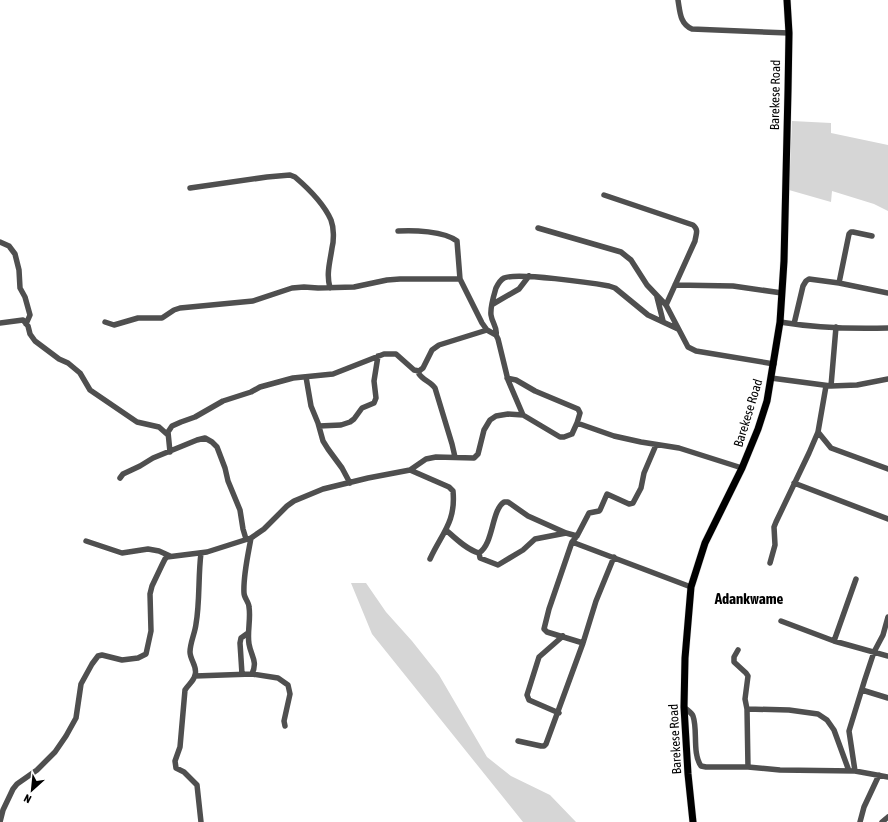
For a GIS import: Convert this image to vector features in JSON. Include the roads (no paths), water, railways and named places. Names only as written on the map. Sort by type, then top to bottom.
[{"type":"main road","name":"Barekese Road","points":[[693,822],[684,707],[684,658],[691,587],[705,543],[742,468],[758,428],[767,400],[780,322],[788,91],[787,0]]},
{"type":"street","points":[[678,0],[684,25],[692,29],[788,32]]},
{"type":"street","points":[[190,188],[267,177],[290,175],[295,177],[324,207],[333,227],[332,246],[328,270],[330,288]]},
{"type":"street","points":[[604,195],[694,225],[696,228],[697,231],[695,241],[666,305]]},
{"type":"street","points":[[538,228],[621,252],[627,256],[639,274],[666,305],[690,349],[774,364]]},
{"type":"street","points":[[398,231],[424,231],[457,241],[460,279],[482,323],[487,330],[496,336]]},
{"type":"street","points":[[839,283],[849,234],[853,232],[872,236]]},
{"type":"street","points":[[0,242],[9,246],[15,254],[19,270],[20,288],[25,298],[30,315],[26,324]]},
{"type":"street","points":[[493,304],[519,289],[529,276]]},
{"type":"street","points":[[523,414],[503,364],[502,352],[496,336],[496,328],[491,314],[496,288],[499,282],[505,278],[529,276],[598,284],[615,288],[648,315],[678,329]]},
{"type":"street","points":[[105,322],[114,325],[138,318],[162,318],[180,308],[253,301],[292,288],[304,286],[318,288],[354,287],[387,280],[460,279]]},
{"type":"street","points":[[794,324],[803,286],[809,279],[839,283],[888,293]]},
{"type":"street","points":[[675,285],[733,286],[782,293]]},
{"type":"street","points":[[657,296],[663,322]]},
{"type":"street","points":[[0,323],[23,320],[28,326],[30,334],[35,341],[80,373],[90,390],[137,422],[159,427],[168,435]]},
{"type":"street","points":[[780,322],[860,329],[888,328]]},
{"type":"street","points":[[770,562],[775,545],[774,528],[794,483],[810,453],[818,432],[829,386],[836,327]]},
{"type":"street","points":[[419,371],[423,368],[432,350],[439,345],[487,330]]},
{"type":"street","points":[[170,452],[168,435],[172,426],[195,417],[222,401],[251,392],[260,387],[293,378],[333,374],[355,367],[384,354],[396,354],[414,370],[419,371]]},
{"type":"street","points":[[319,426],[340,425],[350,422],[364,407],[374,403],[376,398],[374,381],[378,356]]},
{"type":"street","points":[[419,371],[421,377],[435,388],[455,457]]},
{"type":"street","points":[[306,377],[311,406],[325,445],[342,468],[350,483]]},
{"type":"street","points":[[0,822],[3,810],[13,789],[17,784],[38,770],[66,736],[76,718],[81,684],[98,656],[102,655],[122,660],[138,658],[146,654],[151,631],[150,601],[152,586],[165,559],[170,556],[201,553],[249,538],[264,529],[294,501],[323,489],[410,470],[426,459],[436,457],[455,457],[470,459],[476,457],[484,430],[493,417],[508,414],[523,414],[564,438],[572,434],[580,414],[578,409],[535,391],[516,380],[508,378]]},
{"type":"street","points":[[771,378],[829,386],[858,385],[888,379]]},
{"type":"street","points":[[577,423],[614,436],[678,448],[742,468]]},
{"type":"street","points":[[818,432],[831,448],[888,468]]},
{"type":"street","points":[[120,478],[123,474],[153,458],[197,440],[205,438],[212,442],[217,448],[240,510],[243,529],[249,538],[244,594],[249,605],[249,646],[255,662],[252,674]]},
{"type":"street","points":[[583,643],[547,632],[544,629],[549,609],[572,542],[577,536],[589,513],[599,511],[607,494],[629,504],[633,503],[641,488],[644,473],[656,445]]},
{"type":"street","points":[[410,470],[449,487],[453,491],[452,513],[446,530],[436,545],[430,558]]},
{"type":"street","points":[[794,483],[888,519]]},
{"type":"street","points":[[479,553],[485,546],[499,507],[504,502],[508,502],[528,516],[566,533],[577,536]]},
{"type":"street","points":[[446,530],[474,551],[479,553],[480,558],[498,565],[523,550],[535,539],[566,533]]},
{"type":"street","points":[[86,541],[122,554],[148,549],[159,551],[170,556]]},
{"type":"street","points":[[572,542],[691,587]]},
{"type":"street","points":[[201,553],[198,582],[197,620],[190,651],[196,669],[195,676],[185,690],[180,747],[175,764],[176,768],[184,772],[197,784],[201,822]]},
{"type":"street","points":[[518,741],[545,746],[559,713],[596,601],[614,557]]},
{"type":"street","points":[[834,641],[856,580]]},
{"type":"street","points":[[852,771],[849,731],[874,652],[883,635],[888,616]]},
{"type":"street","points":[[781,622],[834,641],[888,656]]},
{"type":"street","points":[[242,674],[240,642],[241,638],[248,633]]},
{"type":"street","points":[[559,713],[529,700],[527,695],[539,657],[563,636]]},
{"type":"street","points":[[738,650],[734,657],[734,662],[748,676],[745,698],[747,709],[748,767]]},
{"type":"street","points":[[195,676],[252,674],[278,678],[288,685],[290,694],[284,721],[285,726]]},
{"type":"street","points":[[862,690],[888,698]]},
{"type":"street","points":[[684,707],[693,716],[698,762],[701,766],[748,767],[780,770],[852,771],[888,777]]},
{"type":"street","points":[[747,709],[789,710],[818,714],[832,725],[852,771]]},
{"type":"street","points":[[860,822],[864,807],[879,775]]},
{"type":"street","points":[[882,822],[888,817]]},
{"type":"district","name":"Adankwame","points":[[749,598]]}]
